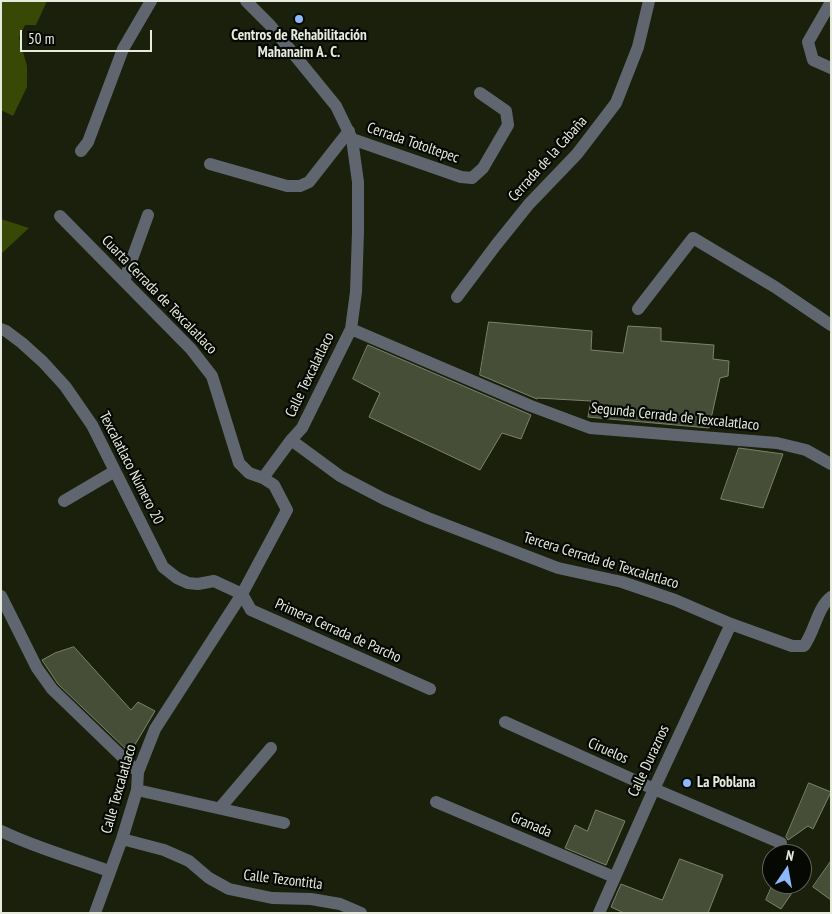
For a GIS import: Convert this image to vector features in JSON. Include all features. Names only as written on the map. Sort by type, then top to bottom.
[{"type":"street","points":[[81,151],[88,142],[124,48],[151,1]]},
{"type":"street","name":"Calle Texcalatlaco","points":[[95,913],[122,839],[137,790],[138,772],[155,729],[242,594],[288,510],[274,485],[263,478],[302,428],[351,329],[356,292],[358,182],[350,135],[336,106],[270,25],[246,1]]},
{"type":"street","name":"Cerrada de la Cabaña","points":[[457,297],[529,204],[577,154],[616,103],[638,47],[649,1]]},
{"type":"street","points":[[831,2],[808,42],[813,60],[831,68]]},
{"type":"street","name":"Cerrada Totoltepec","points":[[350,135],[462,177],[472,178],[482,168],[508,125],[506,111],[480,93]]},
{"type":"street","points":[[210,164],[287,186],[300,186],[309,182],[350,135]]},
{"type":"street","points":[[124,281],[148,215]]},
{"type":"street","name":"Cuarta Cerrada de Texcalatlaco","points":[[60,216],[191,349],[212,376],[239,463],[249,473],[263,478]]},
{"type":"street","points":[[638,308],[693,238],[776,286],[831,324]]},
{"type":"street","name":"Segunda Cerrada de Texcalatlaco","points":[[351,329],[531,406],[590,428],[777,443],[806,450],[831,464]]},
{"type":"street","name":"Texcalatlaco Número 20","points":[[1,330],[6,331],[22,343],[65,386],[92,425],[163,568],[188,583],[198,584],[214,581],[242,594]]},
{"type":"street","name":"Tercera Cerrada de Texcalatlaco","points":[[291,440],[340,476],[384,499],[428,518],[558,568],[622,582],[675,600],[731,624],[792,646],[804,646],[810,637],[821,608],[831,597]]},
{"type":"street","points":[[64,501],[115,471]]},
{"type":"street","name":"Primera Cerrada de Parcho","points":[[242,594],[251,610],[430,689]]},
{"type":"street","points":[[1,596],[38,668],[52,689],[138,772]]},
{"type":"street","name":"Calle Duraznos","points":[[599,913],[731,624]]},
{"type":"street","name":"Ciruelos","points":[[506,722],[654,789],[781,843]]},
{"type":"street","points":[[220,808],[272,748]]},
{"type":"street","points":[[137,790],[284,823]]},
{"type":"street","name":"Granada","points":[[436,802],[614,877]]},
{"type":"street","points":[[1,832],[28,844],[65,854],[109,871]]},
{"type":"street","name":"Calle Tezontitla","points":[[122,839],[164,850],[189,861],[209,878],[229,889],[272,898],[311,899],[340,904],[361,913]]},
{"type":"green space","points":[[1,1],[47,1],[36,25],[25,25],[19,38],[27,66],[27,87],[13,116],[1,110]]},
{"type":"green space","points":[[1,219],[29,228],[1,254]]},
{"type":"building","points":[[489,322],[592,331],[591,350],[623,353],[628,326],[661,328],[661,341],[714,345],[713,359],[729,361],[728,376],[720,378],[709,428],[588,417],[591,401],[537,399],[480,375]]},
{"type":"building","points":[[368,345],[531,415],[521,439],[502,433],[480,470],[369,417],[380,393],[353,379]]},
{"type":"building","points":[[739,448],[783,454],[763,508],[721,499]]},
{"type":"building","points":[[74,647],[131,710],[138,702],[155,711],[130,753],[58,684],[42,660],[55,653]]},
{"type":"building","points":[[809,783],[831,792],[813,829],[808,826],[788,840],[786,837]]},
{"type":"building","points":[[596,810],[625,821],[606,865],[565,848],[575,825],[587,831]]},
{"type":"building","points":[[680,859],[723,875],[708,913],[624,913],[611,907],[621,884],[662,900]]},
{"type":"building","points":[[831,861],[831,900],[813,887]]},
{"type":"building","points":[[769,894],[791,894],[781,909],[766,900]]},
{"type":"place","name":"Centros de Rehabilitación Mahanaim A. C.","points":[[299,19]]},
{"type":"place","name":"La Poblana","points":[[687,783]]}]
